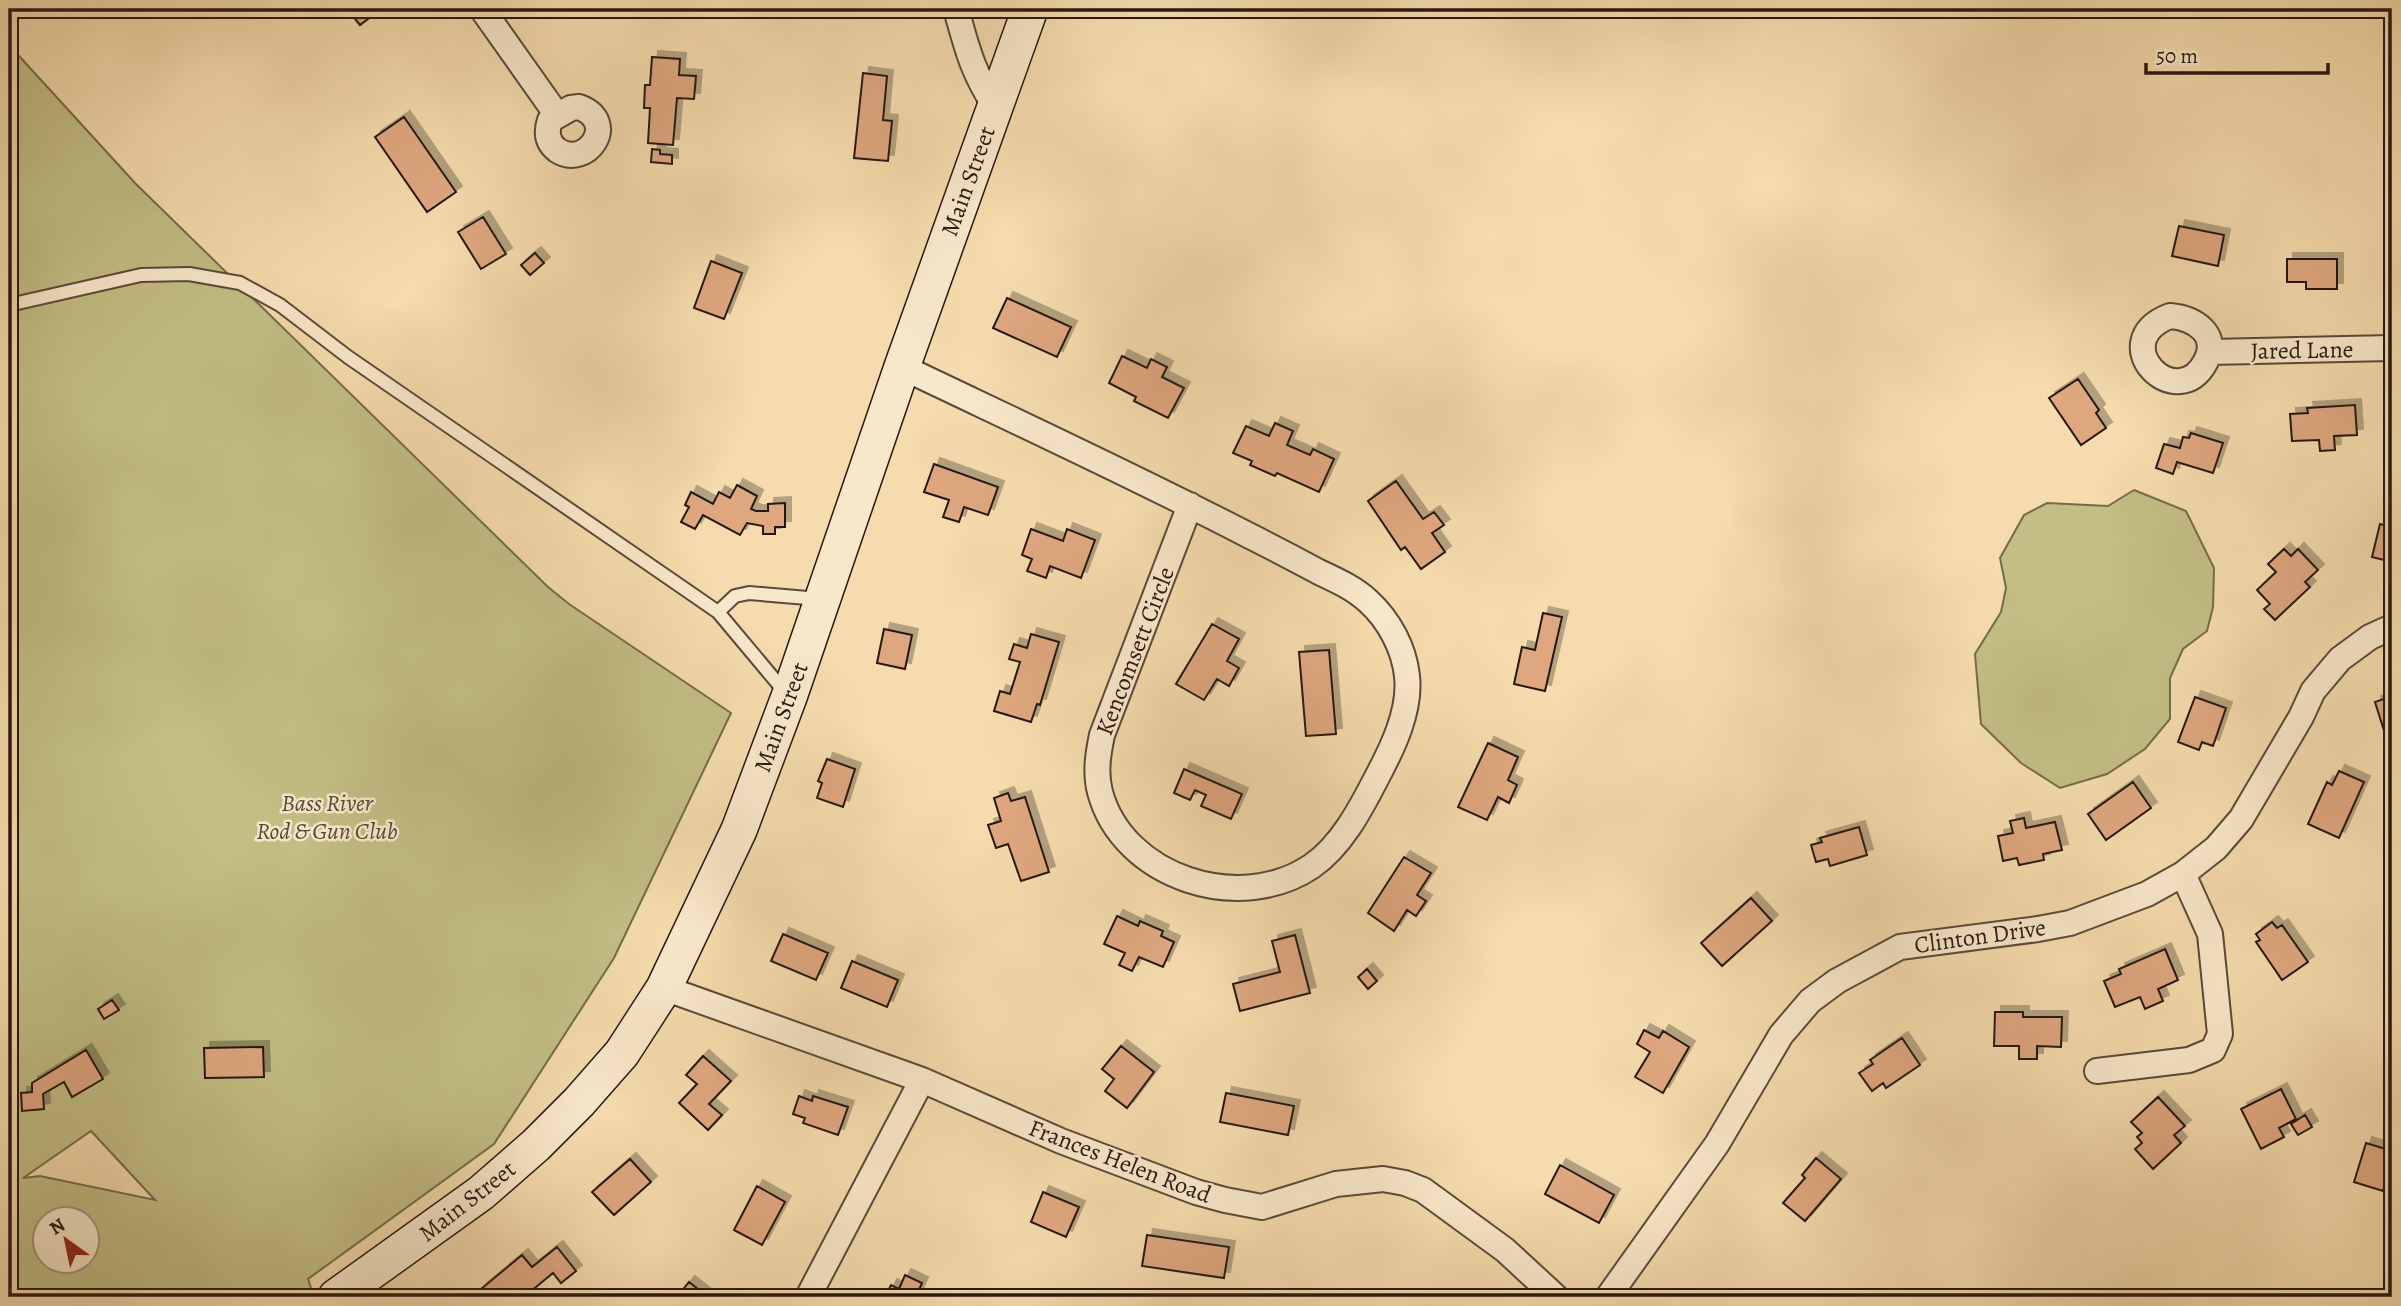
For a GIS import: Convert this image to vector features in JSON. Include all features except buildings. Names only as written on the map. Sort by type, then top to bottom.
[{"type":"main road","name":"Main Street","points":[[337,1297],[481,1193],[536,1145],[622,1053],[664,988],[739,830],[789,698],[902,366],[1030,9]]},
{"type":"street","points":[[482,9],[557,115]]},
{"type":"street","points":[[956,9],[978,81],[995,106]]},
{"type":"street","name":"Jared Lane","points":[[2211,352],[2392,348]]},
{"type":"street","name":"Kencomsett Circle","points":[[902,366],[1190,505],[1358,593],[1390,627],[1406,665],[1408,680],[1407,700],[1393,745],[1348,828],[1331,848],[1312,866],[1262,886],[1210,886],[1160,867],[1129,845],[1106,809],[1100,790],[1098,754],[1102,735],[1190,505]]},
{"type":"street","name":"Clinton Drive","points":[[1608,1297],[1717,1144],[1781,1035],[1810,1001],[1837,981],[1900,947],[2070,923],[2147,894],[2183,874],[2216,848],[2241,819],[2301,718],[2313,691],[2340,659],[2370,636],[2392,627]]},
{"type":"street","points":[[2097,1071],[2189,1060],[2213,1050],[2220,1034],[2210,934],[2183,874]]},
{"type":"street","name":"Frances Helen Road","points":[[664,988],[922,1080],[1060,1141],[1196,1192],[1225,1200],[1262,1206],[1336,1184],[1382,1179],[1405,1183],[1423,1190],[1505,1250],[1556,1297]]},
{"type":"street","points":[[808,1297],[922,1080]]},
{"type":"lane","points":[[9,305],[141,275],[189,274],[240,284],[279,305],[348,357],[718,612],[789,698]]},
{"type":"lane","points":[[718,612],[735,596],[749,593],[824,599]]},
{"type":"green space","name":"Bass River Rod & Gun Club","points":[[9,45],[135,183],[548,587],[731,713],[614,958],[494,1144],[308,1279],[311,1288],[303,1297],[9,1297]],"holes":[[[91,1131],[155,1200],[40,1176],[23,1178]]]},
{"type":"green space","points":[[2134,490],[2186,511],[2214,568],[2213,607],[2207,631],[2183,649],[2170,678],[2170,719],[2145,749],[2107,774],[2060,788],[2021,763],[1981,724],[1975,654],[2001,612],[2006,588],[2000,558],[2024,515],[2047,503],[2108,506]]}]
